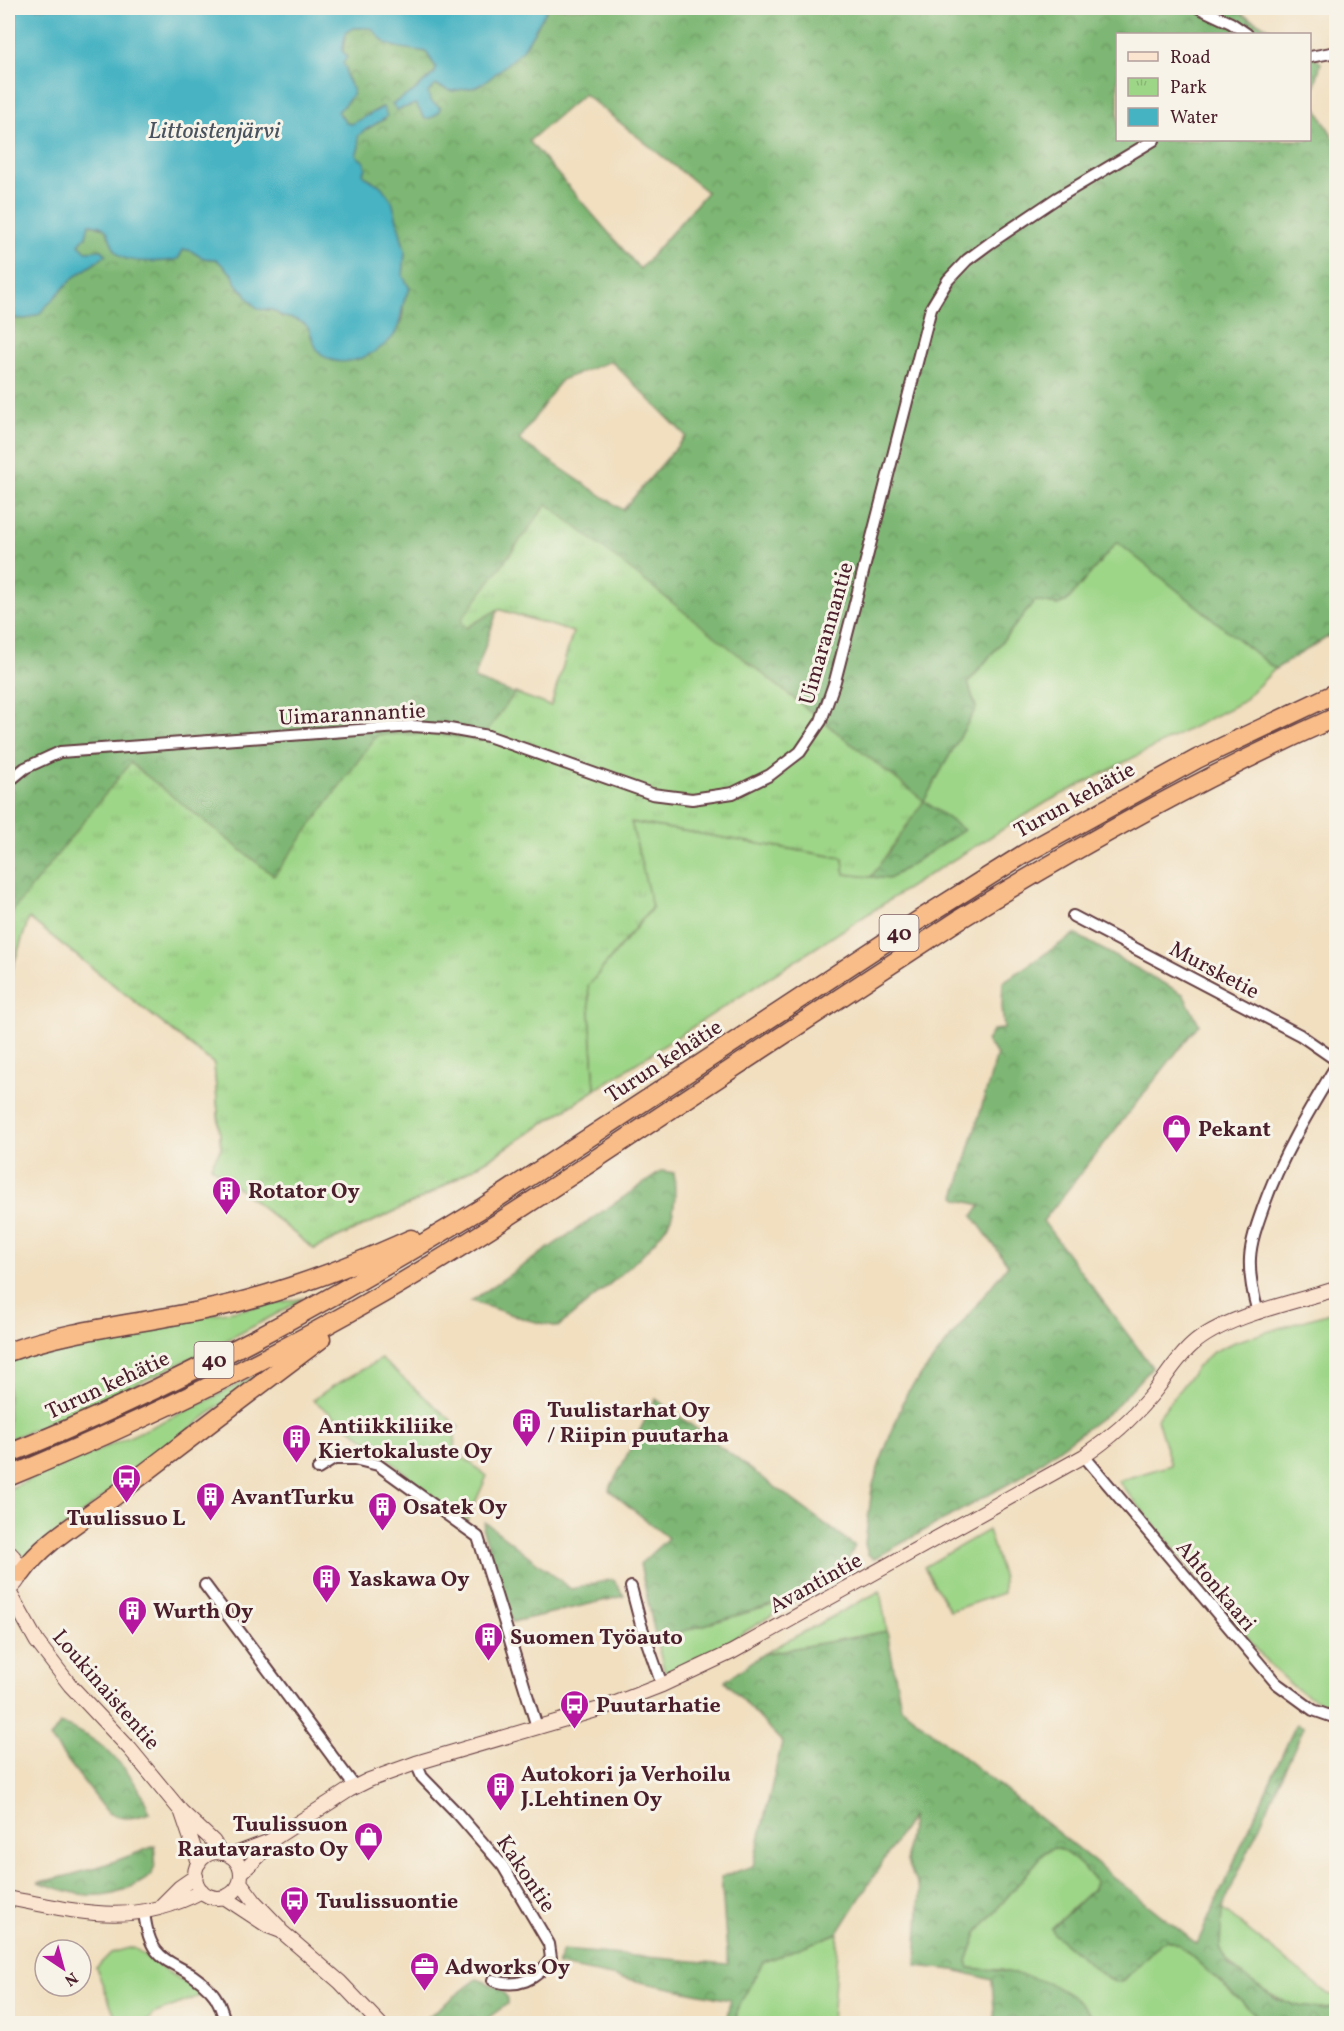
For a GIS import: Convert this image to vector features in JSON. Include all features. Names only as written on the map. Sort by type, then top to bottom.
[{"type":"highway","name":"Turun kehätie","points":[[8,1454],[128,1403],[225,1355],[403,1256],[482,1208],[919,920],[1024,854],[1197,759],[1336,693]]},
{"type":"highway","name":"Turun kehätie","points":[[8,1478],[215,1384],[384,1293],[492,1226],[1029,876],[1140,813],[1286,739],[1336,717]]},
{"type":"highway","points":[[8,1352],[67,1333],[203,1311],[252,1300],[358,1262],[482,1208]]},
{"type":"highway","points":[[21,1574],[38,1552],[50,1542],[84,1519],[210,1421],[384,1293]]},
{"type":"street","points":[[1199,8],[1231,23],[1246,33]]},
{"type":"street","points":[[1311,57],[1336,52]]},
{"type":"street","name":"Uimarannantie","points":[[8,782],[25,768],[60,752],[413,726],[444,728],[488,736],[652,794],[692,799],[733,793],[771,775],[800,752],[820,721],[831,691],[841,661],[931,308],[948,280],[967,260],[1057,198],[1152,141]]},
{"type":"street","name":"Mursketie","points":[[1073,916],[1300,1035],[1336,1059]]},
{"type":"street","points":[[1258,1313],[1250,1271],[1252,1241],[1257,1224],[1287,1150],[1336,1066]]},
{"type":"street","name":"Avantintie","points":[[226,1854],[270,1841],[369,1780],[416,1763],[603,1708],[662,1684],[741,1647],[1084,1456],[1106,1441],[1132,1418],[1192,1344],[1224,1325],[1336,1289]]},
{"type":"street","name":"Ahtonkaari","points":[[1084,1456],[1276,1683],[1313,1710],[1336,1718]]},
{"type":"street","points":[[318,1469],[334,1459],[354,1459],[378,1465],[478,1537],[537,1727]]},
{"type":"street","points":[[8,1551],[17,1561],[21,1574],[14,1586],[8,1590]]},
{"type":"street","points":[[205,1585],[355,1787]]},
{"type":"street","points":[[631,1587],[641,1625],[662,1684]]},
{"type":"street","name":"Loukinaistentie","points":[[8,1590],[15,1606],[50,1661],[130,1749],[181,1811],[226,1854]]},
{"type":"street","name":"Kakontie","points":[[416,1763],[422,1777],[504,1866],[549,1944],[551,1958],[536,1976],[513,1984],[493,1980]]},
{"type":"street","name":"Loukinaistentie","points":[[181,1811],[197,1870]]},
{"type":"street","name":"Avantintie","points":[[240,1877],[270,1841]]},
{"type":"street","points":[[160,1906],[197,1870],[208,1855],[226,1854],[236,1860],[240,1877],[255,1902],[275,1921],[281,1931]]},
{"type":"street","points":[[197,1870],[197,1884],[202,1891],[212,1897],[224,1897],[231,1894],[240,1877]]},
{"type":"street","points":[[8,1898],[108,1915],[144,1912],[181,1902],[202,1891]]},
{"type":"street","points":[[224,1897],[268,1926],[281,1931],[325,1967],[380,2024]]},
{"type":"street","points":[[144,1912],[148,1939],[154,1949],[211,1991],[218,2001],[226,2024]]},
{"type":"green space","points":[[548,8],[1230,8],[1278,33],[1116,33],[1116,141],[1311,141],[1311,99],[1336,139],[1336,632],[1275,669],[1117,542],[1067,601],[1057,605],[1035,601],[968,683],[976,708],[924,801],[964,830],[889,879],[845,874],[843,858],[631,822],[652,907],[588,986],[595,1090],[492,1157],[423,1198],[314,1249],[211,1166],[221,1148],[214,1064],[29,918],[8,981],[8,318],[26,319],[56,296],[73,278],[101,259],[90,251],[86,251],[79,244],[86,236],[89,224],[105,228],[114,247],[146,260],[171,259],[180,256],[183,250],[191,251],[203,258],[216,259],[233,275],[239,288],[266,310],[273,310],[282,317],[295,318],[308,326],[313,342],[356,360],[381,347],[393,337],[402,320],[405,299],[410,289],[403,276],[405,251],[395,212],[372,180],[364,176],[356,155],[360,133],[385,119],[382,107],[352,124],[346,123],[338,112],[352,95],[353,89],[346,76],[343,62],[346,32],[354,28],[371,28],[394,47],[426,52],[436,67],[435,72],[413,92],[393,104],[397,110],[416,104],[425,119],[439,111],[440,107],[430,101],[428,92],[436,85],[452,91],[476,87],[488,80],[523,50]],"holes":[[[584,94],[707,192],[640,269],[529,141]],[[611,361],[686,436],[623,510],[519,440],[561,380]],[[498,609],[574,632],[551,707],[474,679]]]},
{"type":"green space","points":[[1311,55],[1321,63],[1311,99]]},
{"type":"green space","points":[[547,504],[924,801],[871,877],[845,874],[843,858],[631,822],[652,907],[588,986],[595,1090],[492,1157],[423,1198],[314,1249],[211,1166],[221,1148],[214,1064],[29,918],[8,981],[8,917],[130,763],[274,876],[377,735],[429,734],[480,741],[515,693],[551,706],[573,632],[498,609],[466,628],[461,620]]},
{"type":"green space","points":[[1117,541],[1275,669],[1242,702],[1047,802],[919,881],[595,1090],[588,986],[652,908],[630,822],[843,858],[845,874],[963,830],[924,801],[976,708],[968,683],[1035,601],[1057,605],[1067,601]]},
{"type":"green space","points":[[1075,934],[1183,994],[1199,1024],[1043,1221],[1152,1367],[1113,1409],[1019,1478],[873,1559],[868,1554],[865,1544],[872,1488],[907,1393],[1008,1265],[973,1216],[981,1205],[955,1197],[997,1055],[986,1041],[993,1030],[1004,1029],[1003,982]]},
{"type":"green space","points":[[662,1171],[674,1173],[675,1184],[672,1215],[665,1228],[621,1274],[558,1327],[528,1320],[471,1301]]},
{"type":"green space","points":[[305,1298],[159,1374],[8,1440],[8,1357],[101,1334]]},
{"type":"green space","points":[[1336,1311],[1336,1709],[1299,1690],[1268,1663],[1118,1481],[1171,1465],[1157,1419],[1197,1367],[1213,1352],[1234,1342]]},
{"type":"green space","points":[[381,1359],[459,1427],[455,1431],[455,1451],[487,1476],[465,1525],[370,1443],[313,1400]]},
{"type":"green space","points":[[265,1370],[23,1560],[8,1542],[8,1489],[170,1418]]},
{"type":"green space","points":[[656,1399],[855,1546],[845,1565],[831,1582],[803,1596],[656,1639],[640,1564],[668,1538],[609,1490]]},
{"type":"green space","points":[[485,1522],[571,1589],[613,1579],[624,1596],[512,1622],[483,1530]]},
{"type":"green space","points":[[988,1530],[1003,1578],[1003,1593],[950,1611],[924,1567]]},
{"type":"green space","points":[[880,1591],[887,1631],[763,1654]]},
{"type":"green space","points":[[803,1596],[730,1641],[665,1673],[656,1639]]},
{"type":"green space","points":[[887,1631],[901,1707],[1197,1944],[1296,1724],[1304,1727],[1222,1909],[1220,1947],[1230,1966],[1276,1999],[1299,2006],[1322,2009],[1336,2007],[1336,2023],[1265,2023],[1179,1945],[1168,1940],[1160,1943],[1124,1980],[1116,1982],[1108,1979],[1054,1934],[1052,1928],[1093,1889],[1095,1882],[1077,1862],[1059,1849],[1052,1848],[1045,1852],[977,1933],[967,1961],[969,1968],[997,1970],[1025,1976],[1064,1991],[1079,2001],[1094,2020],[1092,2024],[995,2023],[992,1980],[954,1970],[916,1966],[920,1891],[907,1860],[911,1817],[838,1933],[763,1962],[737,2009],[736,2023],[726,2023],[730,2000],[557,1965],[563,1950],[728,1964],[721,1877],[753,1866],[782,1742],[725,1681],[763,1654]]},
{"type":"green space","points":[[60,1724],[89,1737],[115,1758],[126,1770],[144,1798],[150,1813],[129,1818],[108,1813],[50,1738]]},
{"type":"green space","points":[[155,1846],[155,1866],[150,1875],[140,1883],[120,1891],[85,1895],[38,1882],[98,1867]]},
{"type":"green space","points":[[1054,1848],[1078,1862],[1095,1882],[1093,1889],[1052,1928],[1054,1934],[1108,1979],[1116,1982],[1124,1980],[1160,1942],[1168,1940],[1179,1945],[1265,2023],[1098,2023],[1077,2000],[1001,1970],[969,1968],[967,1961],[977,1933],[1045,1852]]},
{"type":"green space","points":[[1222,1909],[1328,1994],[1336,1996],[1336,2007],[1309,2008],[1289,2003],[1266,1992],[1241,1974],[1231,1965],[1220,1946]]},
{"type":"green space","points":[[838,1933],[832,2023],[736,2024],[737,2009],[763,1962]]},
{"type":"green space","points":[[133,1947],[166,1971],[205,1994],[153,2014],[146,2023],[118,2023],[96,1968],[111,1953]]},
{"type":"green space","points":[[477,1979],[502,1990],[507,2004],[481,2023],[420,2023]]},
{"type":"water","name":"Littoistenjärvi","points":[[8,8],[548,8],[523,50],[488,80],[476,87],[452,91],[436,85],[428,92],[430,101],[440,107],[439,112],[433,117],[425,119],[416,104],[397,110],[392,104],[413,92],[435,73],[436,67],[426,52],[389,45],[371,28],[354,28],[346,32],[342,50],[347,57],[343,64],[346,68],[347,79],[353,89],[352,95],[338,112],[346,123],[352,124],[383,107],[387,116],[358,136],[359,147],[356,155],[364,162],[366,169],[363,172],[364,176],[381,186],[392,201],[405,251],[403,276],[410,289],[404,301],[398,327],[391,339],[365,357],[344,362],[334,361],[317,349],[309,329],[302,322],[284,317],[272,310],[258,309],[236,284],[233,275],[216,259],[203,258],[191,251],[183,250],[178,259],[147,262],[130,260],[119,255],[107,231],[97,225],[89,224],[86,236],[79,244],[86,251],[102,250],[106,255],[73,278],[39,314],[26,319],[8,318]]},
{"type":"place","name":"Pekant","points":[[1177,1154]]},
{"type":"place","name":"Rotator Oy","points":[[227,1216]]},
{"type":"place","name":"Tuulistarhat Oy / Riipin puutarha","points":[[526,1448]]},
{"type":"place","name":"Antiikkiliike Kiertokaluste Oy","points":[[297,1464]]},
{"type":"place","name":"Tuulissuo L","points":[[126,1504]]},
{"type":"place","name":"AvantTurku","points":[[210,1522]]},
{"type":"place","name":"Osatek Oy","points":[[382,1532]]},
{"type":"place","name":"Yaskawa Oy","points":[[327,1604]]},
{"type":"place","name":"Wurth Oy","points":[[132,1636]]},
{"type":"place","name":"Suomen Työauto","points":[[489,1662]]},
{"type":"place","name":"Puutarhatie","points":[[575,1730]]},
{"type":"place","name":"Autokori ja Verhoilu J.Lehtinen Oy","points":[[500,1812]]},
{"type":"place","name":"Tuulissuon Rautavarasto Oy","points":[[369,1862]]},
{"type":"place","name":"Tuulissuontie","points":[[295,1926]]},
{"type":"place","name":"Adworks Oy","points":[[424,1992]]}]
